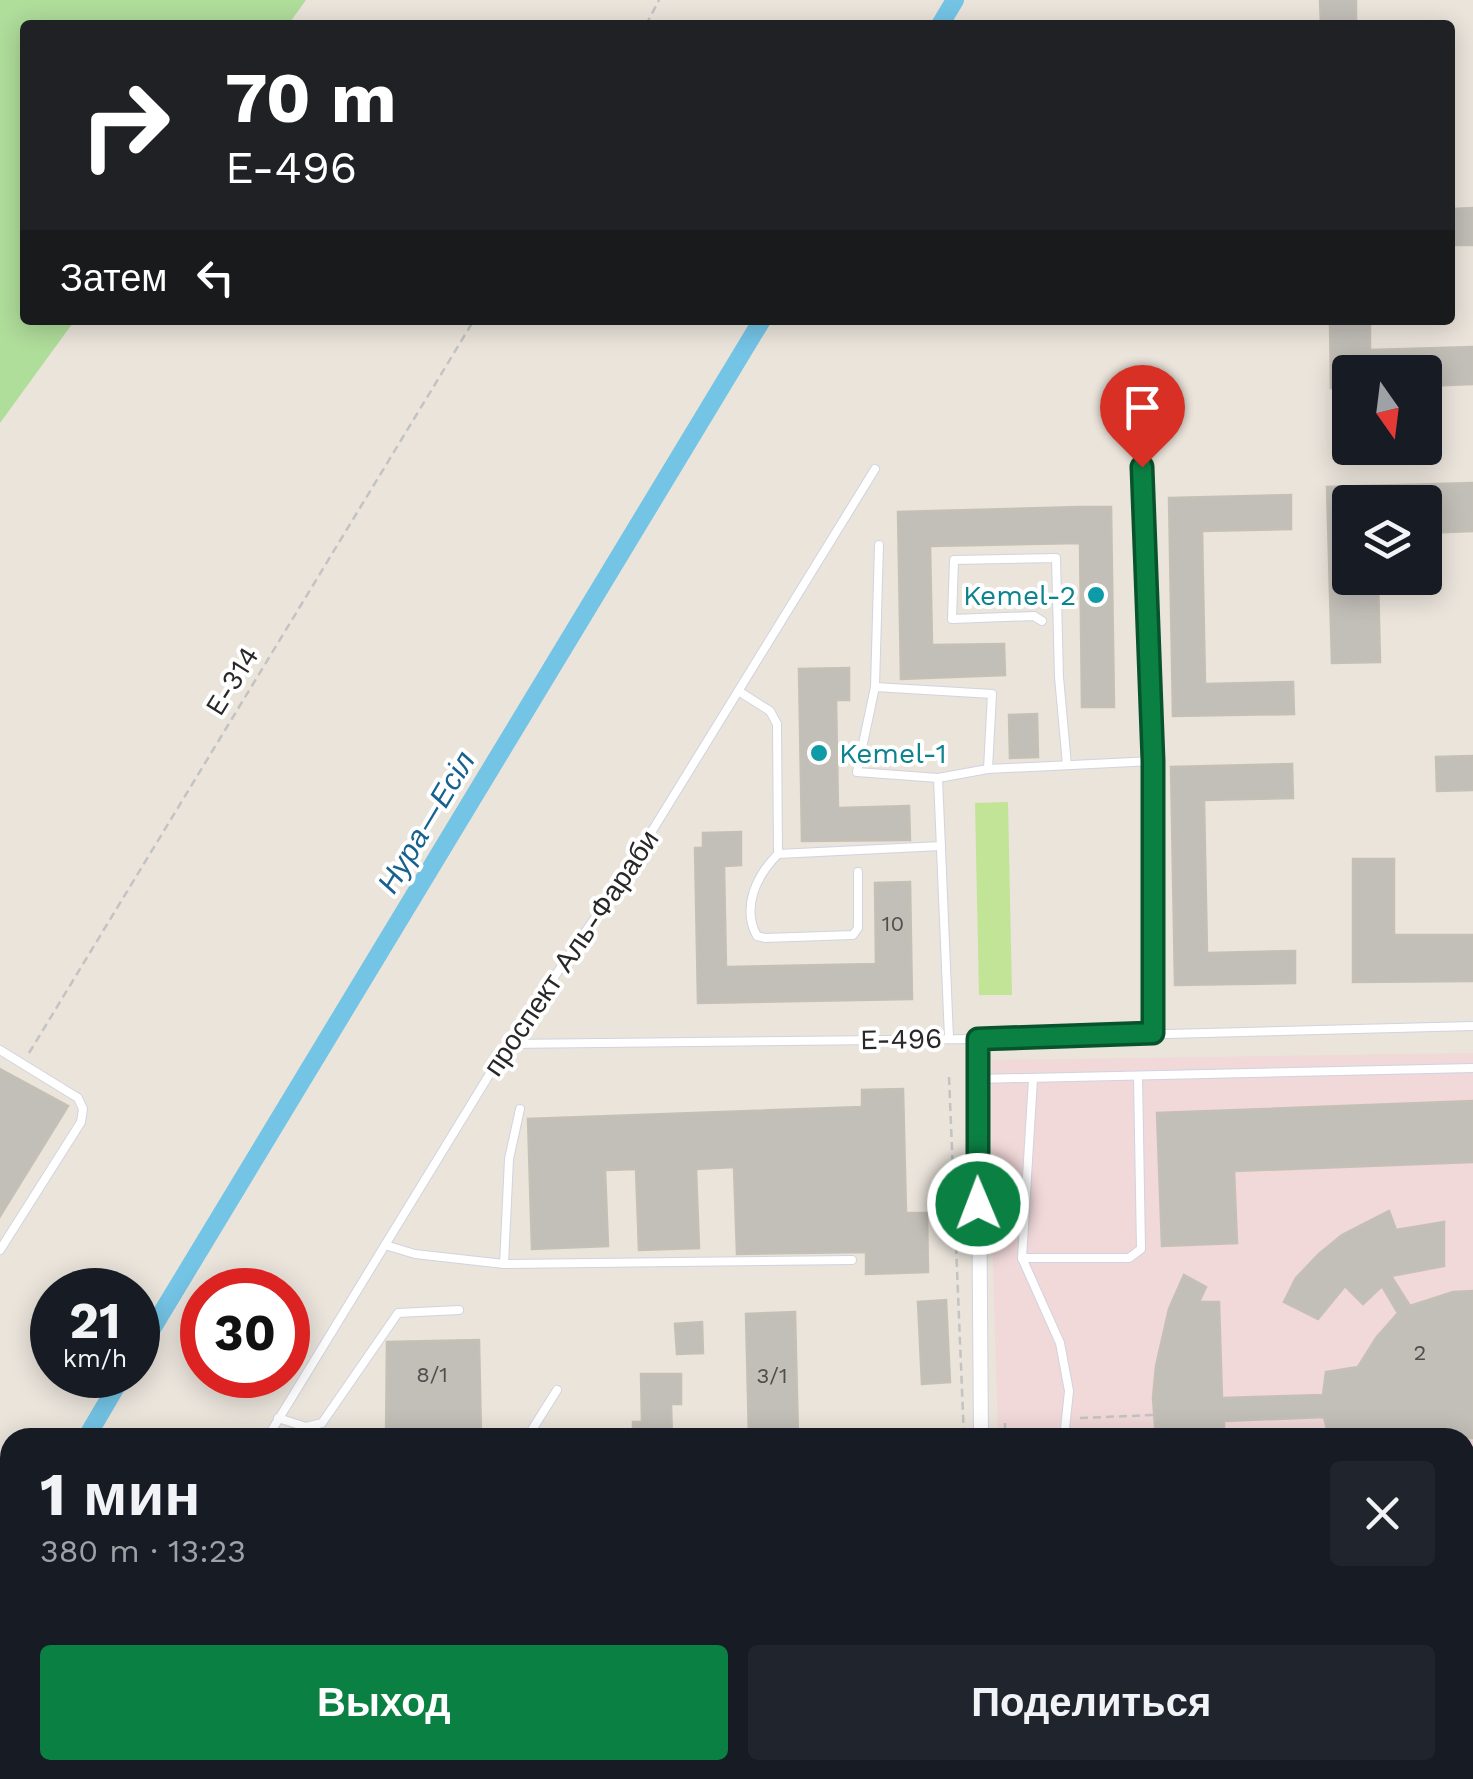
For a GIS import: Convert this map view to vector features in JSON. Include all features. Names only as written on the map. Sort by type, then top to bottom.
[{"type":"street","points":[[978,1039],[981,1428]]},
{"type":"lane","points":[[1142,467],[1153,761],[1153,1033]]},
{"type":"lane","name":"проспект Аль-Фараби","points":[[273,1428],[508,1044],[628,870],[876,469]]},
{"type":"lane","points":[[879,546],[874,687],[857,772],[938,778],[988,770],[1153,761]]},
{"type":"lane","points":[[1042,620],[1034,616],[952,620],[954,560],[1056,558],[1059,677],[1067,765]]},
{"type":"lane","points":[[874,687],[992,694],[988,770]]},
{"type":"lane","points":[[740,692],[770,710],[777,724],[778,854]]},
{"type":"lane","points":[[938,778],[950,1038]]},
{"type":"lane","points":[[858,872],[858,928],[853,935],[765,938],[753,930],[751,896],[763,869],[778,854],[941,846]]},
{"type":"lane","name":"E-496","points":[[508,1044],[978,1039],[1473,1026]]},
{"type":"lane","points":[[0,1050],[78,1098],[83,1109],[81,1122],[0,1250]]},
{"type":"lane","points":[[976,1080],[1473,1068]]},
{"type":"lane","points":[[1022,1258],[1128,1258],[1141,1250],[1138,1076]]},
{"type":"lane","points":[[1033,1079],[1022,1258],[1060,1343],[1069,1392],[1065,1428]]},
{"type":"lane","points":[[504,1264],[509,1159],[520,1110]]},
{"type":"lane","points":[[385,1245],[415,1254],[504,1264],[852,1260]]},
{"type":"lane","points":[[278,1418],[306,1426],[322,1423],[398,1313],[459,1310]]},
{"type":"lane","points":[[534,1428],[557,1390]]},
{"type":"path","name":"E-314","points":[[23,1062],[471,325]]},
{"type":"path","points":[[949,1076],[964,1428]]},
{"type":"path","points":[[1066,1418],[1154,1416]]},
{"type":"path","points":[[1004,1423],[1004,1428]]},
{"type":"shaded area","points":[[1473,1053],[1473,1428],[998,1428],[991,1195],[992,1060]]},
{"type":"green space","points":[[0,0],[306,0],[292,20],[20,20],[20,325],[71,325],[0,423]]},
{"type":"green space","points":[[1008,802],[1012,995],[979,995],[975,803]]},
{"type":"building","points":[[1320,0],[1356,0],[1356,20],[1321,20]]},
{"type":"building","points":[[1473,208],[1473,245],[1455,245],[1455,209]]},
{"type":"building","points":[[1330,325],[1370,325],[1370,350],[1473,347],[1473,384],[1442,385],[1442,355],[1332,355],[1332,388]]},
{"type":"building","points":[[1473,483],[1473,531],[1442,532],[1442,485],[1400,485]]},
{"type":"building","points":[[1327,487],[1332,487],[1332,595],[1378,595],[1380,662],[1332,663]]},
{"type":"building","points":[[1291,495],[1291,529],[1202,531],[1205,684],[1293,682],[1294,714],[1173,716],[1169,498]]},
{"type":"building","name":"Kemel-2","points":[[1111,507],[1114,707],[1082,707],[1080,543],[930,546],[932,645],[1004,644],[1005,675],[901,679],[898,512]]},
{"type":"building","name":"Kemel-1","points":[[849,668],[849,700],[836,700],[838,808],[909,806],[910,840],[802,841],[799,669]]},
{"type":"building","points":[[1037,714],[1038,757],[1010,758],[1009,715]]},
{"type":"building","points":[[1473,756],[1473,790],[1437,791],[1436,757]]},
{"type":"building","points":[[1292,764],[1293,798],[1204,800],[1207,953],[1295,951],[1295,983],[1175,985],[1171,767]]},
{"type":"building","points":[[741,832],[741,865],[724,866],[726,967],[876,964],[875,883],[910,882],[912,999],[698,1003],[695,848],[703,848],[703,833]]},
{"type":"building","points":[[1353,859],[1394,859],[1394,935],[1473,935],[1473,981],[1353,982]]},
{"type":"building","points":[[0,1069],[68,1106],[0,1216]]},
{"type":"building","points":[[903,1089],[906,1213],[927,1213],[928,1272],[866,1274],[866,1252],[737,1254],[734,1167],[696,1169],[699,1248],[639,1250],[636,1169],[605,1170],[608,1246],[532,1249],[528,1119],[862,1107],[862,1090]]},
{"type":"building","points":[[1473,1101],[1473,1162],[1234,1171],[1237,1243],[1162,1246],[1157,1113]]},
{"type":"building","points":[[1389,1211],[1396,1230],[1444,1222],[1444,1266],[1391,1276],[1410,1306],[1453,1292],[1473,1291],[1473,1428],[1327,1428],[1324,1417],[1224,1421],[1224,1428],[1155,1428],[1156,1366],[1169,1309],[1184,1275],[1206,1287],[1199,1302],[1219,1302],[1222,1398],[1323,1395],[1326,1372],[1358,1367],[1398,1313],[1382,1286],[1363,1304],[1345,1286],[1318,1319],[1284,1302],[1296,1278],[1342,1235]]},
{"type":"building","points":[[946,1300],[950,1382],[922,1384],[918,1302]]},
{"type":"building","points":[[795,1312],[798,1428],[749,1428],[746,1314]]},
{"type":"building","points":[[702,1322],[703,1353],[677,1354],[675,1324]]},
{"type":"building","points":[[479,1340],[481,1428],[386,1428],[387,1342]]},
{"type":"building","points":[[641,1374],[681,1374],[681,1404],[671,1404],[672,1428],[633,1428],[633,1422],[642,1422]]},
{"type":"waterway","name":"Нура—Есіл","points":[[943,20],[955,0]]},
{"type":"waterway","name":"Нура—Есіл","points":[[160,1316],[759,325]]},
{"type":"waterway","name":"Нура—Есіл","points":[[92,1428],[109,1398]]},
{"type":"place","name":"Kemel-2","points":[[1096,595]]},
{"type":"place","name":"Kemel-1","points":[[819,753]]},
{"type":"route","points":[[978,1204],[978,1039],[1153,1033],[1153,761],[1142,467]]}]
